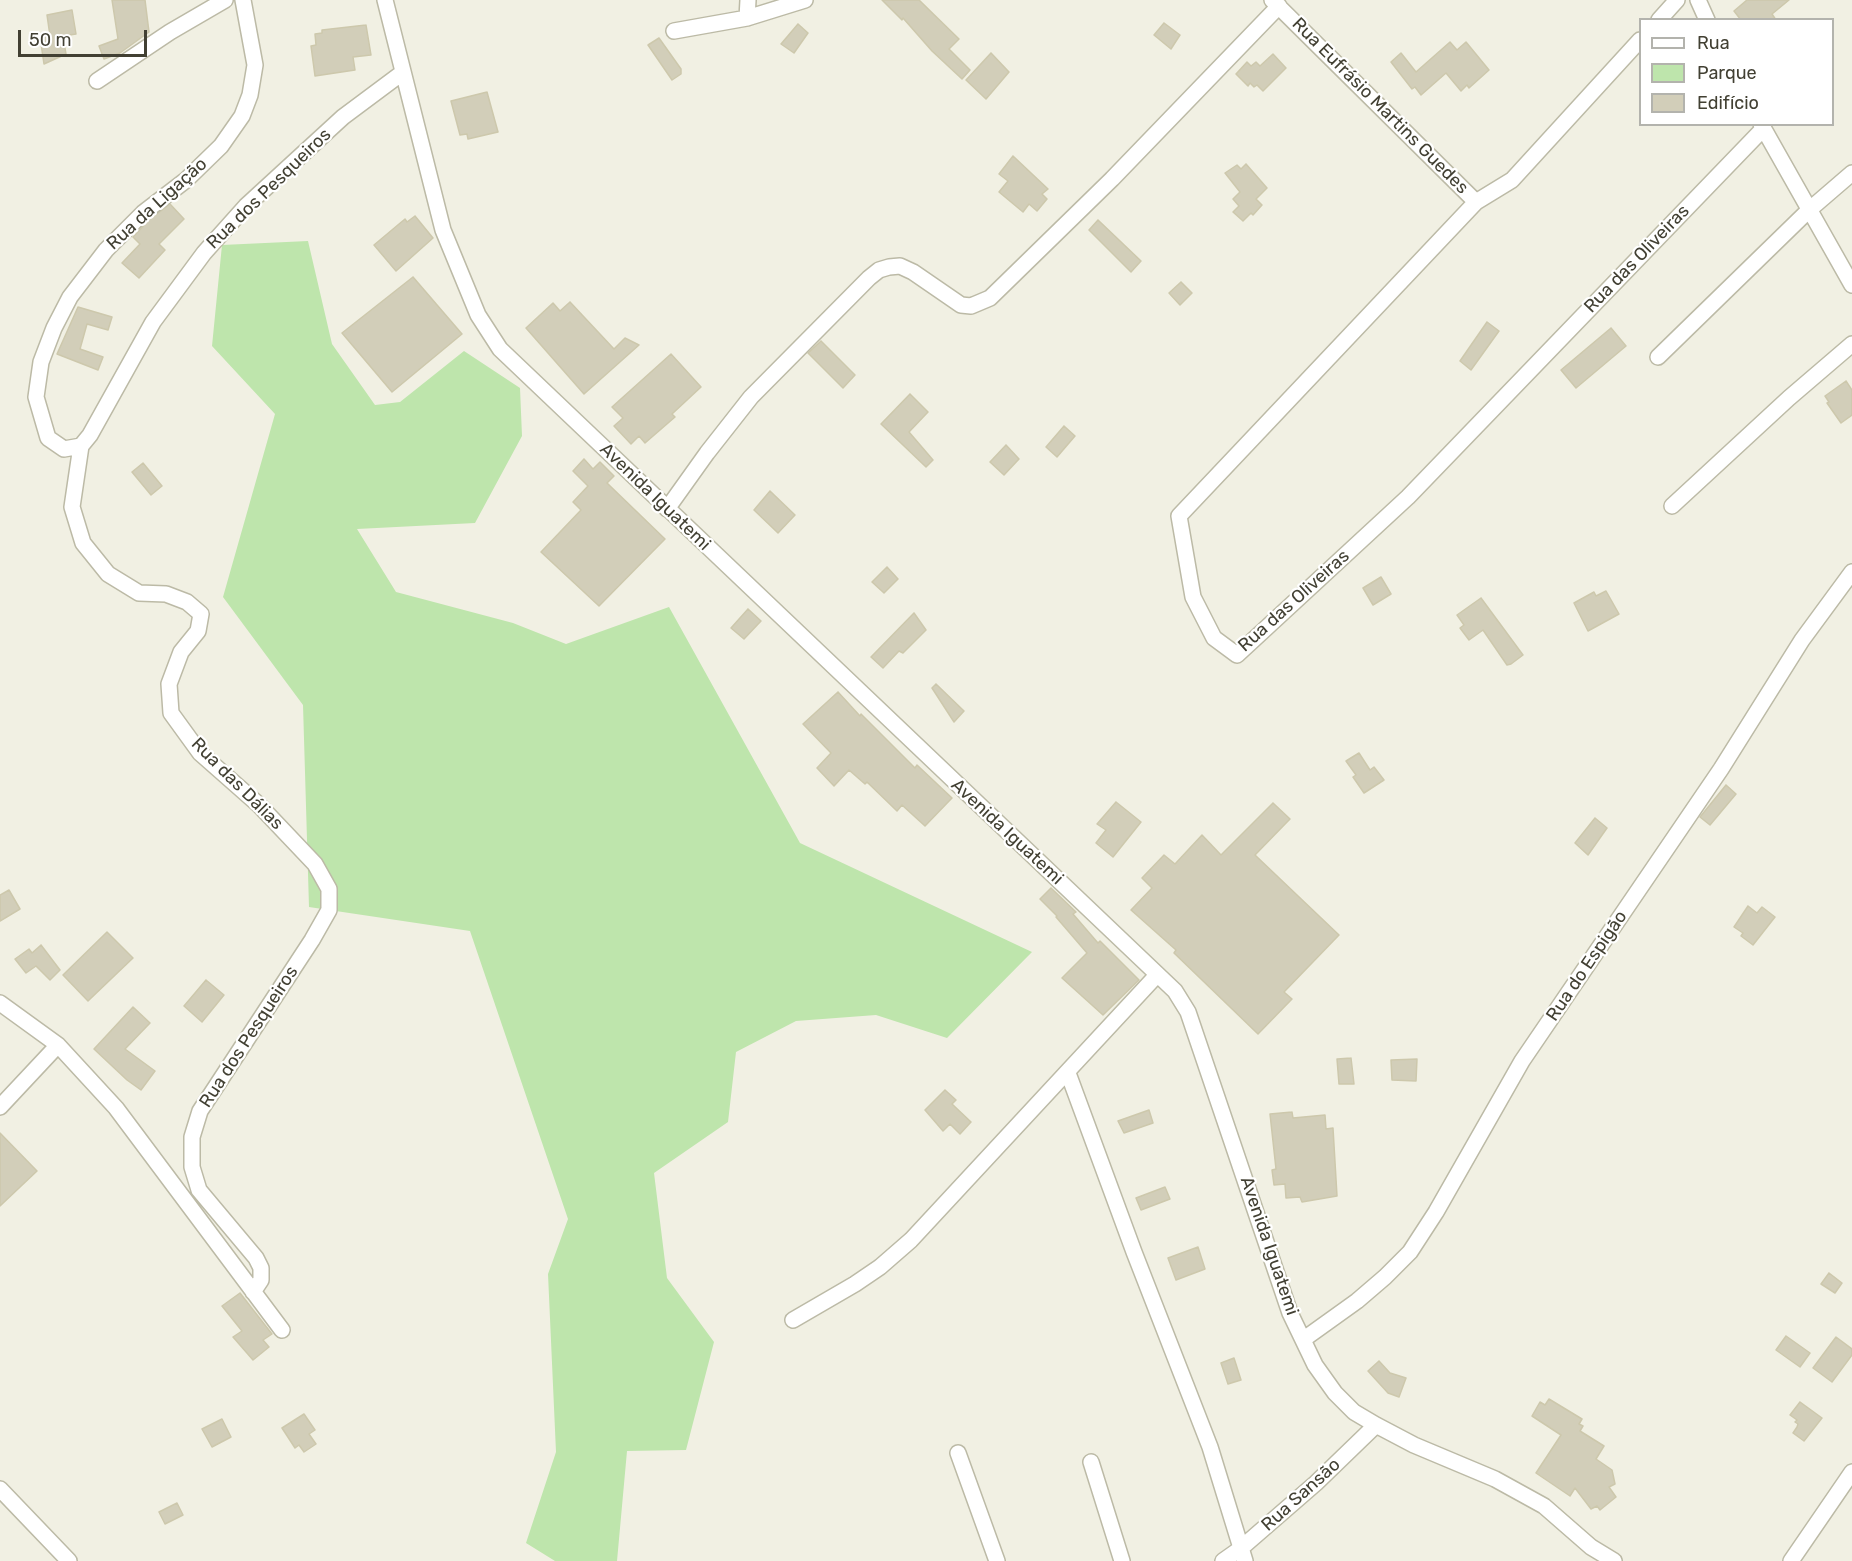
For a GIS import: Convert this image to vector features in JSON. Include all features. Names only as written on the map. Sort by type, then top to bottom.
[{"type":"street","points":[[97,81],[170,32],[225,0]]},
{"type":"street","name":"Rua da Ligação","points":[[81,446],[64,449],[48,438],[36,397],[41,362],[54,328],[70,297],[106,250],[123,231],[186,180],[221,146],[242,116],[250,94],[255,65],[243,0]]},
{"type":"street","name":"Avenida Iguatemi","points":[[385,0],[443,230],[478,315],[500,349],[1175,991],[1188,1012],[1290,1313],[1315,1365],[1335,1393],[1354,1412],[1376,1425],[1414,1445],[1495,1479],[1545,1506],[1591,1547],[1614,1561]]},
{"type":"street","points":[[747,18],[748,0]]},
{"type":"street","points":[[674,31],[747,18],[805,0]]},
{"type":"street","points":[[1661,18],[1677,0]]},
{"type":"street","points":[[1698,0],[1706,18]]},
{"type":"street","points":[[668,508],[713,444],[751,397],[869,278],[889,267],[900,266],[913,272],[961,305],[970,306],[990,298],[1112,179],[1276,3]]},
{"type":"street","name":"Rua Eufrásio Martins Guedes","points":[[1276,3],[1476,201],[1512,180],[1639,42]]},
{"type":"street","name":"Rua dos Pesqueiros","points":[[81,446],[90,435],[153,322],[204,253],[246,206],[343,117],[402,74]]},
{"type":"street","points":[[1762,127],[1852,285]]},
{"type":"street","name":"Rua das Oliveiras","points":[[1476,201],[1179,516],[1193,597],[1214,638],[1237,655],[1408,497],[1762,127]]},
{"type":"street","points":[[1658,357],[1809,210],[1852,173]]},
{"type":"street","points":[[1672,506],[1789,398],[1852,344]]},
{"type":"street","name":"Rua das Dálias","points":[[81,446],[72,507],[83,543],[108,574],[139,592],[166,594],[187,602],[201,614],[198,631],[181,652],[169,684],[171,713],[200,753],[259,805],[315,864],[329,889],[330,910],[312,940]]},
{"type":"street","name":"Rua do Espigão","points":[[1304,1339],[1357,1301],[1410,1252],[1442,1202],[1522,1061],[1721,769],[1802,640],[1852,572]]},
{"type":"street","name":"Rua dos Pesqueiros","points":[[253,1292],[261,1280],[261,1268],[256,1258],[199,1190],[192,1167],[192,1137],[200,1111],[312,940]]},
{"type":"street","points":[[793,1320],[855,1284],[880,1267],[911,1240],[1157,975]]},
{"type":"street","points":[[0,1003],[58,1045],[116,1108],[282,1330]]},
{"type":"street","points":[[0,1107],[58,1045]]},
{"type":"street","points":[[1068,1073],[1134,1252],[1210,1447],[1243,1555]]},
{"type":"street","name":"Rua Sansão","points":[[1222,1561],[1243,1555],[1376,1425]]},
{"type":"street","points":[[958,1453],[997,1561]]},
{"type":"street","points":[[1091,1462],[1122,1561]]},
{"type":"street","points":[[1791,1561],[1852,1472]]},
{"type":"street","points":[[0,1489],[69,1561]]},
{"type":"green space","points":[[308,241],[332,344],[375,405],[400,402],[464,351],[520,388],[522,436],[475,523],[357,529],[396,592],[513,623],[566,644],[669,607],[800,843],[1032,952],[947,1038],[876,1015],[796,1021],[736,1052],[728,1122],[654,1173],[667,1278],[714,1342],[686,1450],[627,1451],[617,1561],[555,1561],[526,1543],[556,1452],[548,1274],[568,1219],[470,931],[309,907],[303,705],[223,597],[275,414],[212,346],[222,245]]},
{"type":"building","points":[[112,0],[145,0],[149,32],[120,53],[104,59],[99,46],[118,39]]},
{"type":"building","points":[[882,0],[919,0],[959,39],[949,49],[970,70],[962,79],[932,51],[903,18],[902,20]]},
{"type":"building","points":[[1747,0],[1789,0],[1772,14],[1775,18],[1739,18],[1734,11]]},
{"type":"building","points":[[72,10],[76,34],[63,36],[66,54],[44,64],[40,37],[50,36],[47,15]]},
{"type":"building","points":[[1164,23],[1180,35],[1171,49],[1154,35]]},
{"type":"building","points":[[798,24],[808,33],[794,53],[781,44]]},
{"type":"building","points":[[366,25],[371,55],[353,57],[355,70],[315,76],[311,46],[316,45],[315,34],[322,33],[322,30]]},
{"type":"building","points":[[659,38],[681,69],[681,74],[672,80],[648,45]]},
{"type":"building","points":[[1450,42],[1457,50],[1466,42],[1489,70],[1469,88],[1467,85],[1461,91],[1446,73],[1421,95],[1415,87],[1412,89],[1391,62],[1401,53],[1416,72]]},
{"type":"building","points":[[991,53],[1009,72],[986,99],[966,80]]},
{"type":"building","points":[[1273,54],[1286,68],[1263,91],[1257,85],[1254,87],[1250,83],[1248,86],[1236,74],[1247,62],[1251,66],[1256,62],[1260,66]]},
{"type":"building","points":[[487,92],[498,132],[468,139],[467,134],[460,135],[451,101]]},
{"type":"building","points":[[1013,156],[1048,189],[1042,194],[1047,199],[1037,211],[1029,204],[1023,212],[999,192],[1008,181],[999,174]]},
{"type":"building","points":[[1246,164],[1267,188],[1256,199],[1262,205],[1253,215],[1251,213],[1243,221],[1233,212],[1239,206],[1233,199],[1240,192],[1225,173],[1237,165],[1241,169]]},
{"type":"building","points":[[170,204],[184,219],[159,244],[165,250],[139,278],[122,263],[140,244],[133,237],[149,220]]},
{"type":"building","points":[[415,216],[433,238],[396,271],[374,245],[405,219],[407,222]]},
{"type":"building","points":[[1098,220],[1141,261],[1131,272],[1089,230]]},
{"type":"building","points":[[413,277],[462,334],[392,392],[342,333]]},
{"type":"building","points":[[1181,282],[1192,293],[1180,305],[1169,293]]},
{"type":"building","points":[[570,302],[614,349],[625,338],[639,345],[584,394],[526,328],[553,303],[560,311]]},
{"type":"building","points":[[78,307],[112,317],[108,330],[87,324],[80,349],[103,357],[98,370],[57,354]]},
{"type":"building","points":[[1487,322],[1499,331],[1471,370],[1460,361]]},
{"type":"building","points":[[1611,328],[1626,346],[1576,388],[1561,370]]},
{"type":"building","points":[[821,341],[855,375],[843,388],[808,353]]},
{"type":"building","points":[[671,354],[701,387],[672,414],[675,417],[645,443],[639,436],[631,444],[614,426],[623,418],[612,407]]},
{"type":"building","points":[[1846,381],[1852,390],[1852,415],[1841,423],[1827,403],[1829,402],[1825,396]]},
{"type":"building","points":[[910,394],[928,412],[909,432],[933,460],[926,467],[881,424]]},
{"type":"building","points":[[1064,426],[1075,436],[1057,457],[1046,447]]},
{"type":"building","points":[[1006,445],[1019,459],[1004,475],[990,462]]},
{"type":"building","points":[[584,459],[593,469],[600,462],[614,476],[607,483],[665,539],[599,606],[541,552],[581,510],[573,502],[588,486],[573,471]]},
{"type":"building","points":[[143,463],[162,486],[151,495],[132,472]]},
{"type":"building","points":[[770,491],[795,515],[778,533],[754,510]]},
{"type":"building","points":[[887,567],[898,579],[884,593],[872,582]]},
{"type":"building","points":[[1381,577],[1391,594],[1373,605],[1363,588]]},
{"type":"building","points":[[1606,591],[1619,614],[1588,631],[1574,603],[1594,592],[1596,596]]},
{"type":"building","points":[[1481,598],[1523,655],[1511,664],[1507,665],[1483,630],[1469,640],[1460,628],[1464,625],[1457,615]]},
{"type":"building","points":[[748,609],[761,621],[744,639],[731,628]]},
{"type":"building","points":[[914,613],[926,630],[903,653],[899,651],[883,668],[871,657]]},
{"type":"building","points":[[936,684],[964,711],[954,722],[932,688]]},
{"type":"building","points":[[838,692],[915,768],[917,765],[952,798],[925,826],[902,805],[897,811],[867,782],[865,784],[849,770],[834,786],[817,768],[831,753],[803,724]]},
{"type":"building","points":[[1359,753],[1370,770],[1374,767],[1384,780],[1364,793],[1353,777],[1356,775],[1346,761]]},
{"type":"building","points":[[1726,785],[1736,794],[1710,825],[1700,817]]},
{"type":"building","points":[[1116,802],[1141,822],[1113,857],[1096,843],[1106,830],[1097,824]]},
{"type":"building","points":[[1273,803],[1290,819],[1255,855],[1339,935],[1284,992],[1292,999],[1258,1034],[1174,953],[1176,950],[1131,910],[1152,888],[1142,878],[1164,855],[1175,864],[1202,835],[1221,855]]},
{"type":"building","points":[[1595,818],[1607,828],[1588,855],[1575,843]]},
{"type":"building","points":[[1051,888],[1076,912],[1073,914],[1098,943],[1100,941],[1139,980],[1103,1015],[1062,978],[1087,953],[1040,899]]},
{"type":"building","points":[[9,890],[20,909],[0,921],[0,895]]},
{"type":"building","points":[[1748,906],[1757,913],[1762,907],[1775,917],[1753,945],[1741,936],[1743,933],[1734,927]]},
{"type":"building","points":[[107,932],[133,958],[88,1001],[63,975]]},
{"type":"building","points":[[41,945],[60,970],[50,980],[36,966],[26,973],[15,959],[29,949],[32,953]]},
{"type":"building","points":[[206,980],[224,995],[202,1022],[184,1006]]},
{"type":"building","points":[[133,1007],[150,1023],[125,1049],[155,1071],[141,1090],[94,1049]]},
{"type":"building","points":[[1351,1058],[1354,1084],[1339,1084],[1337,1059]]},
{"type":"building","points":[[1417,1059],[1416,1081],[1392,1080],[1391,1060]]},
{"type":"building","points":[[945,1090],[956,1100],[952,1104],[971,1122],[960,1134],[950,1124],[943,1131],[925,1110]]},
{"type":"building","points":[[1149,1110],[1153,1123],[1124,1133],[1118,1121]]},
{"type":"building","points":[[1292,1112],[1293,1118],[1325,1115],[1326,1129],[1333,1128],[1337,1196],[1302,1202],[1300,1197],[1286,1198],[1285,1184],[1274,1185],[1272,1170],[1276,1169],[1270,1114]]},
{"type":"building","points":[[0,1133],[37,1171],[0,1206]]},
{"type":"building","points":[[1165,1187],[1170,1199],[1141,1210],[1136,1198]]},
{"type":"building","points":[[1198,1247],[1205,1269],[1176,1280],[1168,1258]]},
{"type":"building","points":[[1829,1273],[1842,1283],[1835,1293],[1821,1284]]},
{"type":"building","points":[[240,1293],[272,1334],[263,1340],[269,1347],[253,1360],[233,1337],[242,1331],[222,1306]]},
{"type":"building","points":[[1786,1336],[1810,1353],[1800,1367],[1776,1350]]},
{"type":"building","points":[[1836,1337],[1852,1349],[1852,1355],[1832,1382],[1813,1368]]},
{"type":"building","points":[[1234,1358],[1241,1380],[1228,1384],[1221,1363]]},
{"type":"building","points":[[1379,1361],[1390,1373],[1406,1378],[1399,1397],[1388,1393],[1368,1371]]},
{"type":"building","points":[[1549,1399],[1582,1419],[1579,1424],[1583,1426],[1580,1431],[1604,1446],[1596,1459],[1612,1470],[1615,1484],[1609,1487],[1616,1497],[1600,1510],[1597,1506],[1591,1509],[1575,1488],[1570,1496],[1536,1473],[1561,1435],[1532,1416],[1540,1402],[1545,1405]]},
{"type":"building","points":[[1800,1402],[1822,1418],[1804,1441],[1793,1433],[1798,1424],[1795,1422],[1797,1420],[1790,1415]]},
{"type":"building","points":[[304,1414],[315,1430],[309,1434],[316,1444],[304,1452],[299,1445],[295,1448],[282,1428]]},
{"type":"building","points":[[222,1419],[231,1437],[212,1447],[202,1429]]},
{"type":"building","points":[[177,1503],[183,1515],[165,1524],[159,1512]]}]
